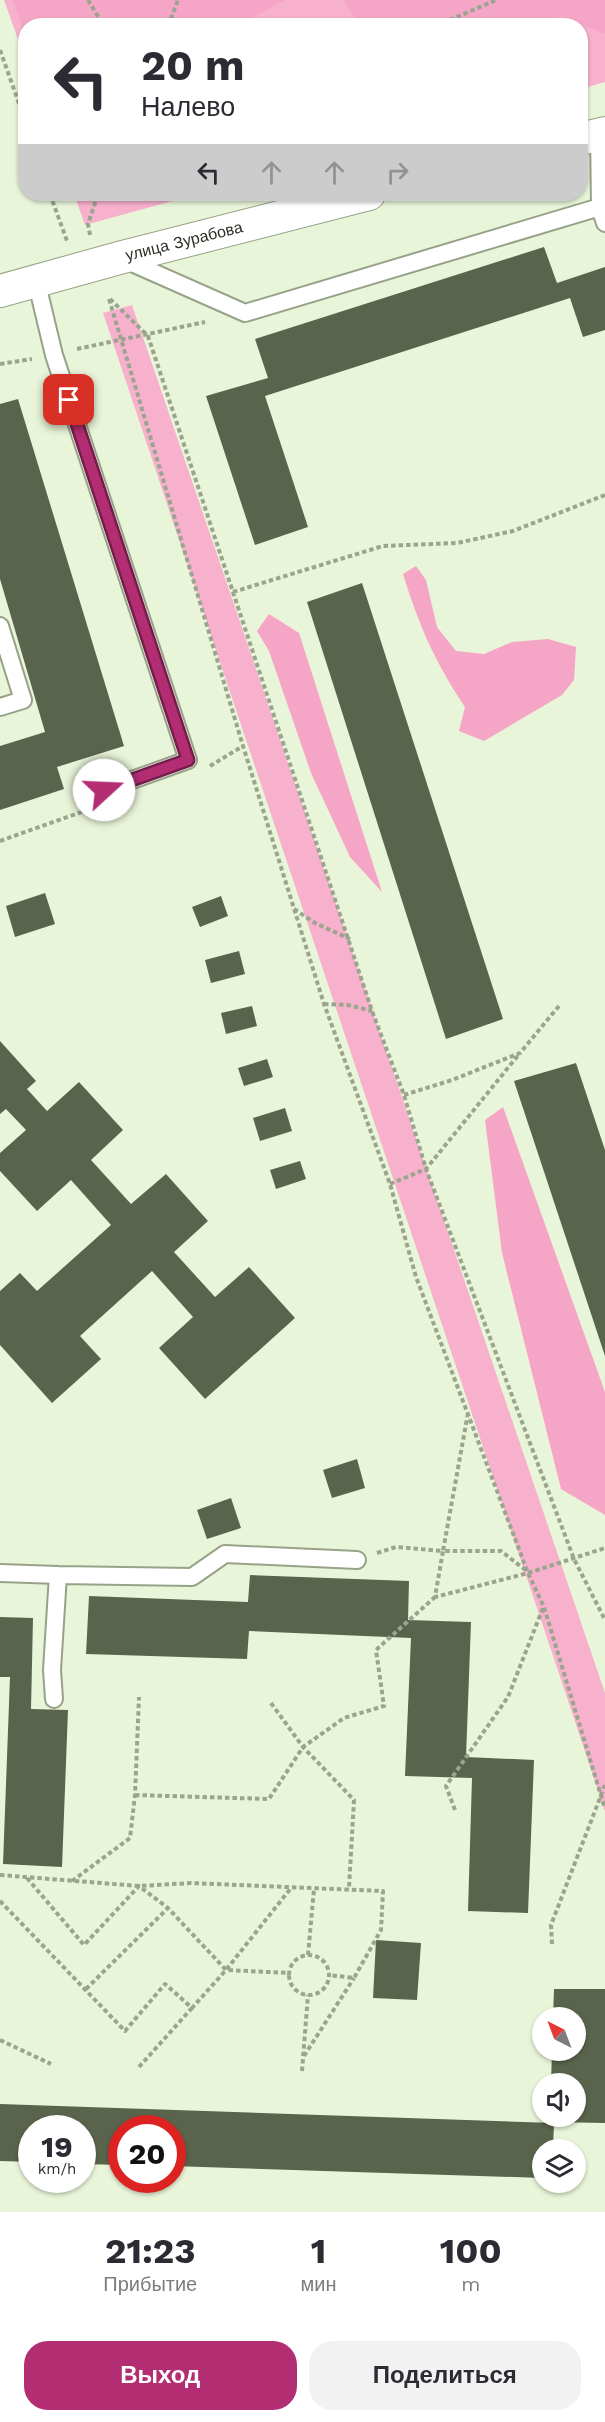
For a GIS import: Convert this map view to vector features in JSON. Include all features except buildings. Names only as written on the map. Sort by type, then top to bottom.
[{"type":"street","name":"улица Зурабова","points":[[0,291],[342,201]]},
{"type":"lane","points":[[595,136],[600,207],[605,223]]},
{"type":"lane","points":[[119,258],[245,313],[600,207]]},
{"type":"lane","points":[[36,280],[54,355],[188,760],[104,790]]},
{"type":"lane","points":[[0,626],[23,700],[0,707]]},
{"type":"lane","points":[[0,1573],[192,1577],[225,1554],[357,1560]]},
{"type":"lane","points":[[54,1699],[52,1670],[58,1575]]},
{"type":"path","points":[[88,0],[99,18]]},
{"type":"path","points":[[171,18],[178,0]]},
{"type":"path","points":[[454,18],[496,0]]},
{"type":"path","points":[[0,50],[18,101]]},
{"type":"path","points":[[52,201],[68,245]]},
{"type":"path","points":[[91,238],[88,224],[96,201]]},
{"type":"path","points":[[605,1620],[574,1559],[426,1169],[404,1095],[372,1011],[148,336],[109,298],[324,1004],[390,1184],[416,1277],[528,1573],[544,1607],[605,1809]]},
{"type":"path","points":[[0,364],[54,355],[120,339],[148,336],[245,313]]},
{"type":"path","points":[[233,592],[383,546],[457,543],[513,531],[605,495]]},
{"type":"path","points":[[293,908],[315,923],[350,939]]},
{"type":"path","points":[[324,1004],[348,1005],[372,1011]]},
{"type":"path","points":[[390,1184],[426,1169],[559,1006]]},
{"type":"path","points":[[404,1095],[452,1080],[520,1053]]},
{"type":"path","points":[[435,1597],[468,1411]]},
{"type":"path","points":[[357,1560],[396,1547],[443,1551],[501,1551],[528,1573]]},
{"type":"path","points":[[135,1795],[269,1799],[303,1748],[344,1718],[384,1706],[376,1650],[435,1597],[528,1573],[605,1548]]},
{"type":"path","points":[[455,1810],[446,1786],[508,1697],[544,1607]]},
{"type":"path","points":[[71,1881],[130,1838],[135,1795],[139,1697]]},
{"type":"path","points":[[271,1703],[303,1748],[354,1800],[349,1888]]},
{"type":"path","points":[[552,1944],[551,1925],[605,1785]]},
{"type":"path","points":[[0,1875],[139,1886],[191,1883],[383,1891],[381,1929],[354,1978],[304,2056]]},
{"type":"path","points":[[26,1878],[84,1945],[139,1886]]},
{"type":"path","points":[[139,1886],[168,1908],[226,1970],[289,1973]]},
{"type":"path","points":[[138,2067],[226,1970],[291,1887]]},
{"type":"path","points":[[308,1955],[314,1889]]},
{"type":"path","points":[[0,1901],[125,2031],[165,1984],[192,2008]]},
{"type":"path","points":[[86,1989],[168,1908]]},
{"type":"path","points":[[308,1955],[322,1959],[328,1968],[329,1975],[323,1989],[308,1995],[294,1988],[289,1973],[295,1960],[308,1955]]},
{"type":"path","points":[[329,1975],[354,1978]]},
{"type":"path","points":[[302,2072],[308,1995]]},
{"type":"path","points":[[0,2040],[51,2064]]},
{"type":"shaded area","points":[[4,0],[605,0],[605,82],[588,87],[588,18],[18,18],[18,39]]},
{"type":"shaded area","points":[[13,0],[285,0],[252,18],[19,18]]},
{"type":"shaded area","points":[[343,0],[605,0],[605,34],[588,27],[588,18],[561,16],[553,18],[355,18]]},
{"type":"shaded area","points":[[76,201],[172,201],[85,225]]},
{"type":"shaded area","points":[[132,305],[605,1693],[605,1811],[103,313]]},
{"type":"shaded area","points":[[416,566],[426,580],[437,627],[456,651],[484,654],[512,642],[548,639],[576,647],[574,680],[562,695],[484,741],[459,731],[465,707],[429,643],[403,574]]},
{"type":"shaded area","points":[[269,614],[299,633],[382,892],[350,857],[311,773],[269,651],[257,631]]},
{"type":"shaded area","points":[[503,1107],[605,1392],[605,1515],[561,1489],[502,1253],[485,1120]]},
{"type":"route","points":[[69,400],[188,760],[104,790]]}]
